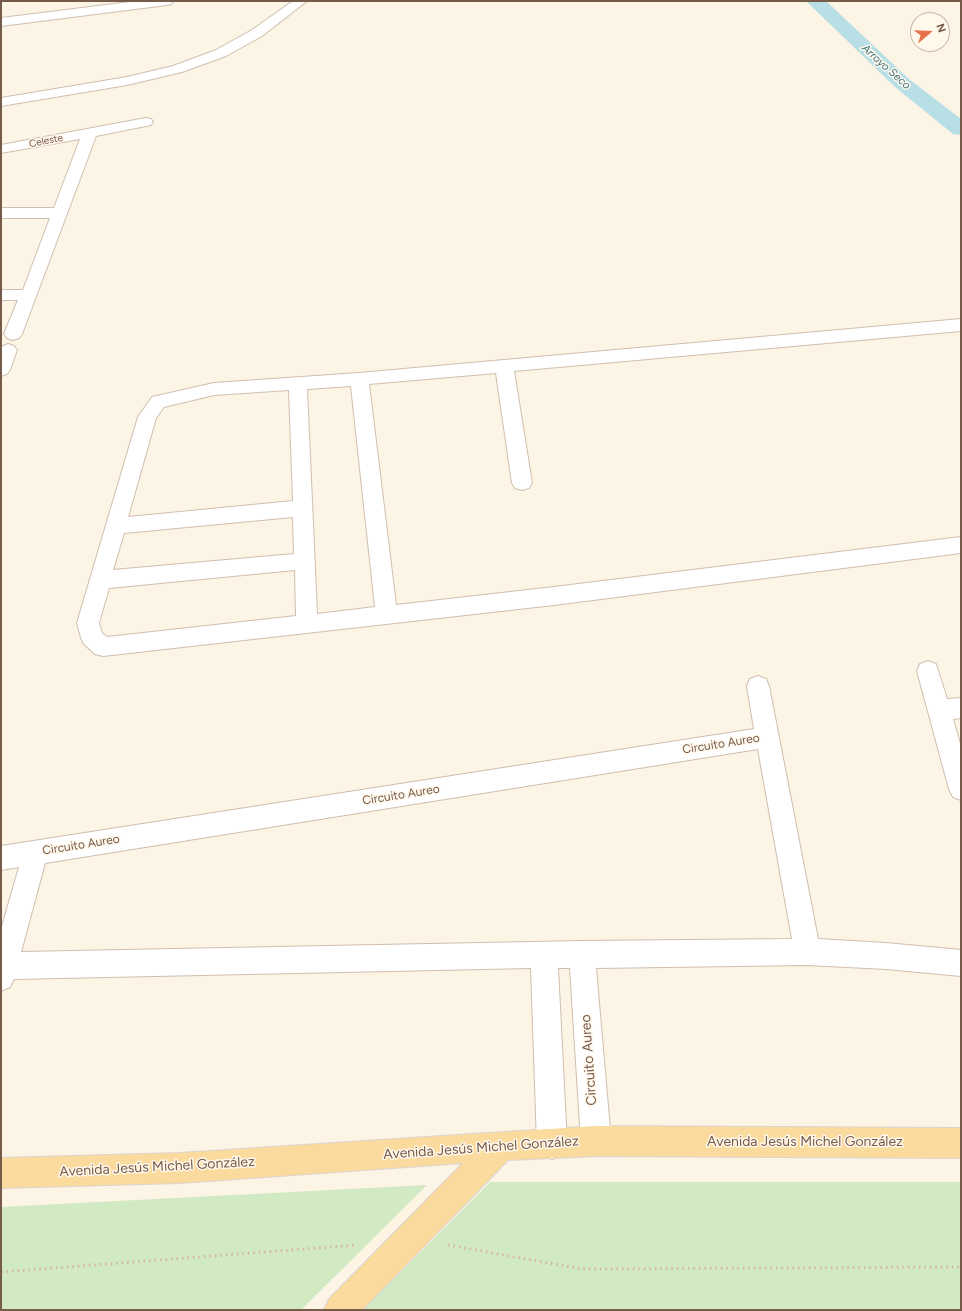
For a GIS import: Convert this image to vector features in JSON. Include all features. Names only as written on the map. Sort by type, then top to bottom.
[{"type":"main road","name":"Avenida Jesús Michel González","points":[[1,1173],[180,1168],[596,1141],[961,1143]]},
{"type":"main road","points":[[340,1310],[501,1146]]},
{"type":"street","points":[[1,22],[167,1]]},
{"type":"street","points":[[1,102],[127,81],[177,68],[221,53],[257,33],[301,1]]},
{"type":"street","name":"Celeste","points":[[1,149],[146,122]]},
{"type":"street","points":[[1,370],[10,342],[90,132]]},
{"type":"street","points":[[1,213],[59,213]]},
{"type":"street","points":[[1,295],[29,295]]},
{"type":"street","points":[[961,325],[359,379],[214,389],[158,402],[147,417],[88,624],[92,638],[103,647],[554,596],[961,545]]},
{"type":"street","points":[[504,366],[522,483]]},
{"type":"street","points":[[359,379],[387,615]]},
{"type":"street","points":[[298,383],[307,624]]},
{"type":"street","points":[[116,526],[303,508]]},
{"type":"street","points":[[101,580],[305,561]]},
{"type":"street","points":[[928,671],[950,709],[961,789]]},
{"type":"street","name":"Circuito Aureo","points":[[758,686],[807,952]]},
{"type":"street","name":"Circuito Aureo","points":[[1,858],[768,737]]},
{"type":"street","name":"Circuito Aureo","points":[[35,853],[3,973],[582,954],[807,952],[961,962]]},
{"type":"street","name":"Circuito Aureo","points":[[582,954],[596,1141]]},
{"type":"street","points":[[544,955],[552,1144]]},
{"type":"path","points":[[1,1272],[357,1245],[405,1244],[438,1244],[582,1269],[961,1267]]},
{"type":"green space","points":[[490,1182],[961,1182],[961,1310],[363,1310]]},
{"type":"green space","points":[[427,1185],[301,1310],[1,1310],[1,1207]]},
{"type":"waterway","name":"Arroyo Seco","points":[[815,1],[902,83],[961,129]]}]
